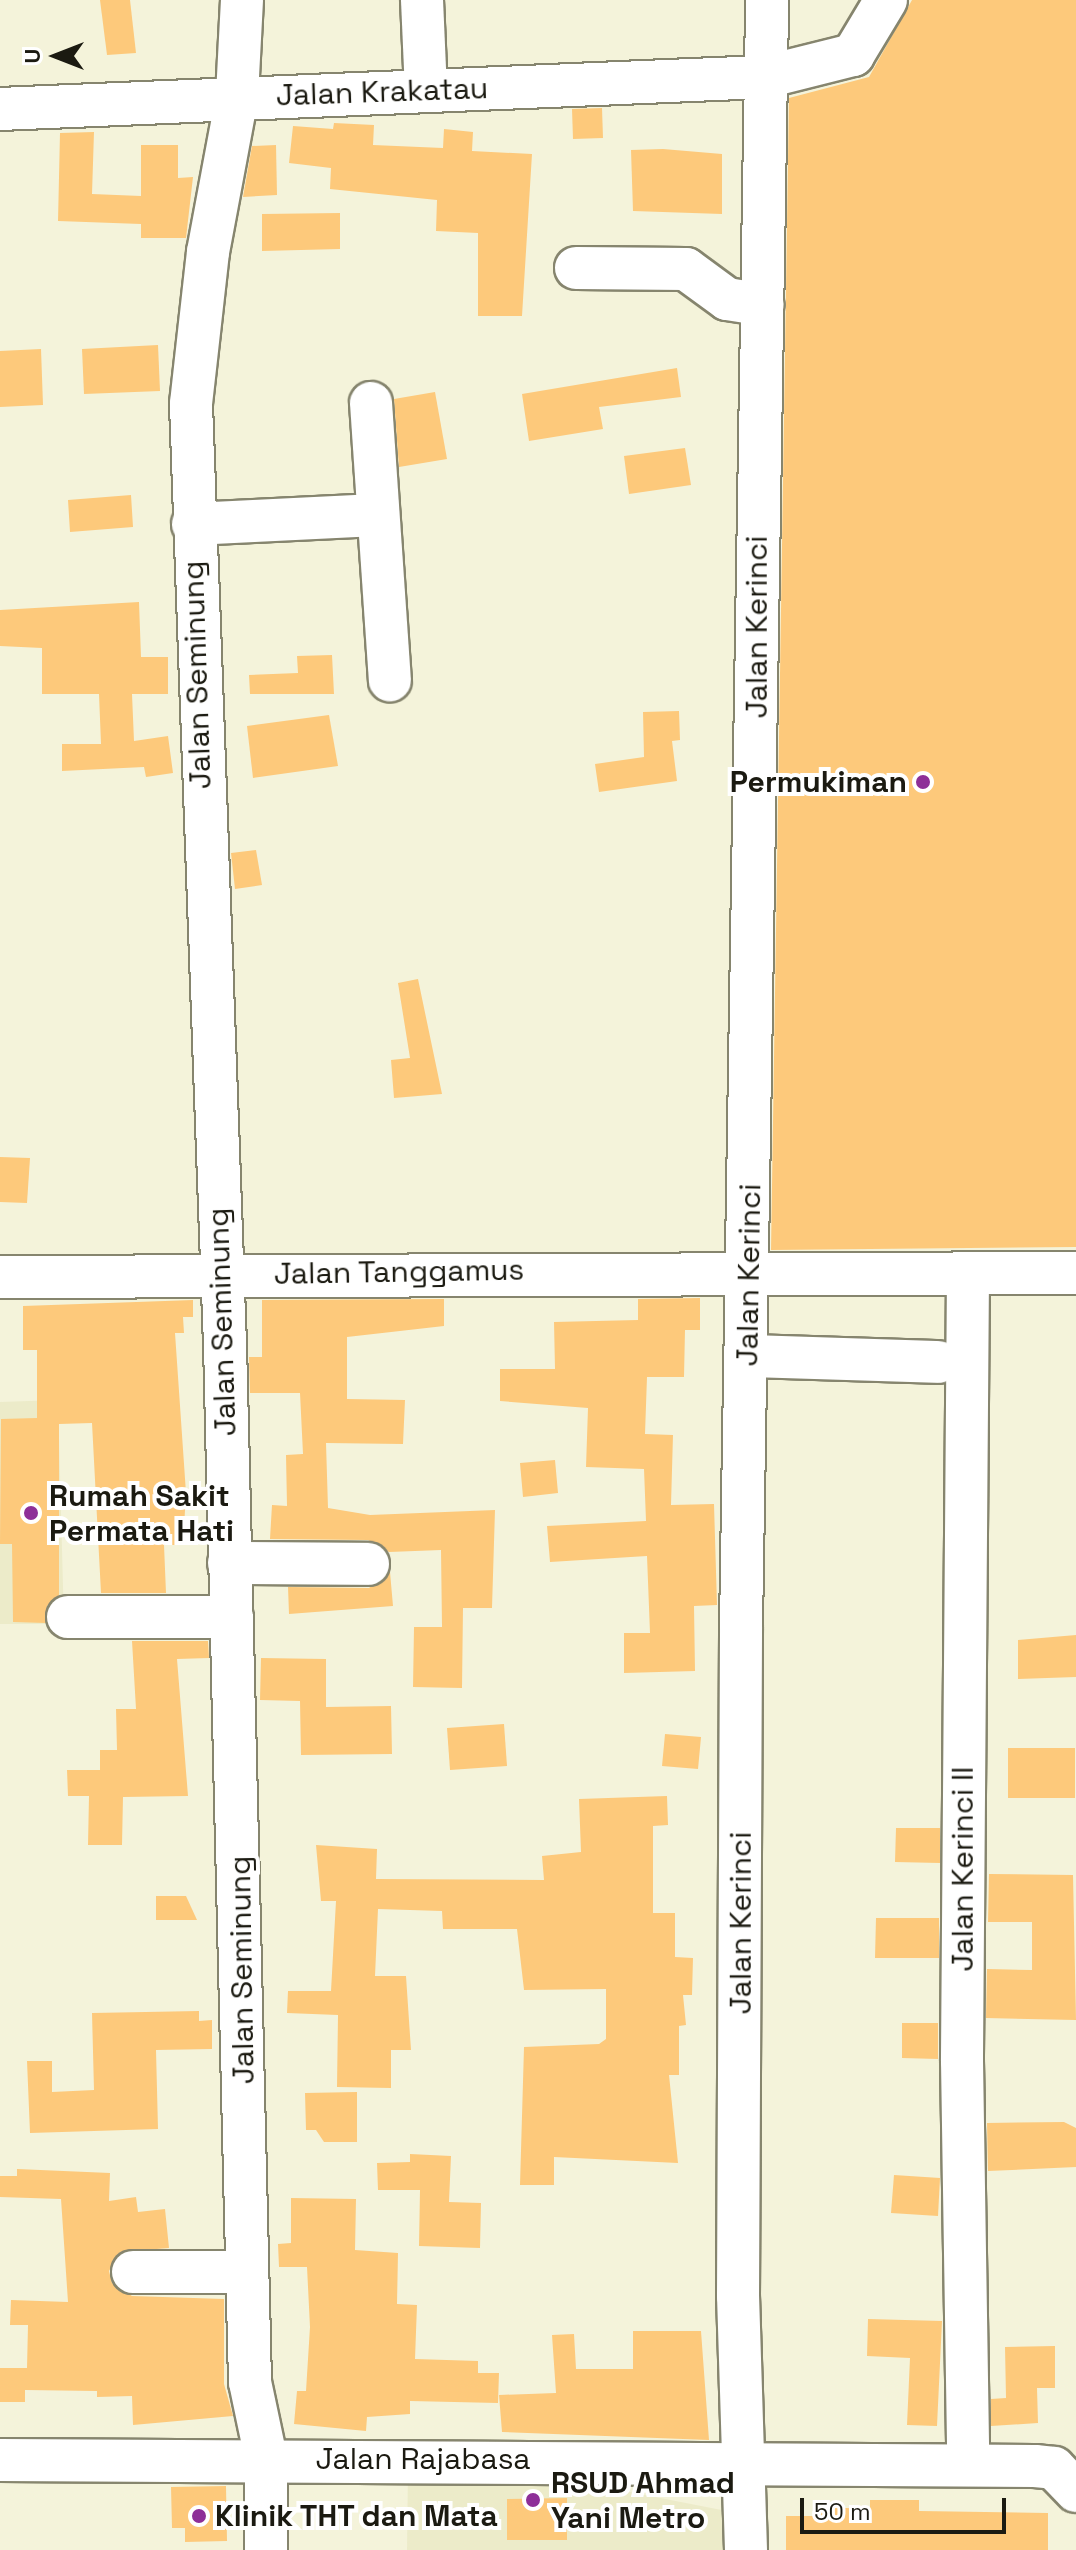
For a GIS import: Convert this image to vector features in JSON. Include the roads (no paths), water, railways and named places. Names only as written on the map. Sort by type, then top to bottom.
[{"type":"street","name":"Jalan Seminung","points":[[242,0],[237,97],[193,370],[193,524],[223,1275],[250,2382],[266,2458],[266,2550]]},
{"type":"street","points":[[422,0],[426,90]]},
{"type":"street","name":"Jalan Kerinci","points":[[746,2550],[738,2296],[767,0]]},
{"type":"street","name":"Jalan Krakatau","points":[[0,109],[765,77],[853,55],[886,0]]},
{"type":"street","points":[[576,268],[686,269],[727,299],[763,305]]},
{"type":"street","points":[[371,403],[376,515],[390,680]]},
{"type":"street","points":[[193,524],[376,515]]},
{"type":"street","name":"Jalan Tanggamus","points":[[0,1277],[750,1270],[1076,1273]]},
{"type":"street","name":"Jalan Kerinci II","points":[[968,1274],[962,2061],[968,2465]]},
{"type":"street","points":[[748,1356],[938,1362]]},
{"type":"street","points":[[229,1563],[368,1564]]},
{"type":"street","points":[[68,1617],[232,1617]]},
{"type":"street","points":[[133,2272],[247,2272]]},
{"type":"street","name":"Jalan Rajabasa","points":[[0,2460],[745,2460],[968,2465],[1054,2468],[1076,2491]]},
{"type":"place","name":"Permukiman","points":[[923,782]]},
{"type":"place","name":"Rumah Sakit Permata Hati","points":[[31,1513]]},
{"type":"place","name":"RSUD Ahmad Yani Metro","points":[[533,2500]]},
{"type":"place","name":"Klinik THT dan Mata","points":[[199,2516]]}]
